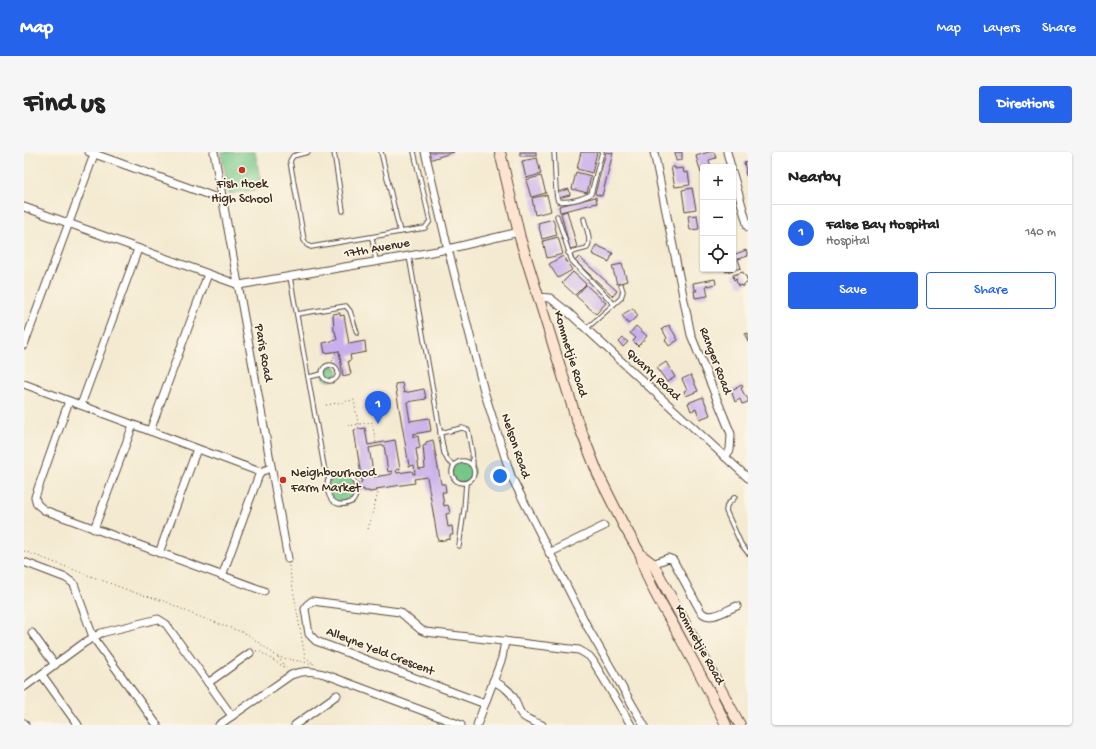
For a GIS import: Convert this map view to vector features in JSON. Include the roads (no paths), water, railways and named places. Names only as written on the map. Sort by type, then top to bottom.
[{"type":"main road","name":"Kommetjie Road","points":[[500,152],[519,232],[538,298],[576,418],[598,474],[641,554],[643,568],[707,685],[726,725]]},
{"type":"main road","name":"Kommetjie Road","points":[[641,554],[653,564],[740,725]]},
{"type":"street","name":"Paris Road","points":[[214,152],[288,559]]},
{"type":"street","name":"Nelson Road","points":[[425,152],[448,249],[487,400],[511,476],[588,628],[644,725]]},
{"type":"street","name":"Ranger Road","points":[[654,152],[690,335],[731,434],[730,450],[725,457]]},
{"type":"street","points":[[727,152],[730,164]]},
{"type":"street","points":[[24,345],[93,153],[222,200]]},
{"type":"street","points":[[736,185],[748,227]]},
{"type":"street","points":[[24,207],[239,285]]},
{"type":"street","name":"17th Avenue","points":[[239,285],[448,249],[519,232]]},
{"type":"street","points":[[81,405],[138,249]]},
{"type":"street","points":[[150,431],[208,274]]},
{"type":"street","name":"Quarry Road","points":[[538,298],[550,298],[553,300],[748,478]]},
{"type":"street","points":[[24,384],[260,472],[271,468]]},
{"type":"street","points":[[69,402],[35,497],[36,504],[44,510],[264,591]]},
{"type":"street","points":[[94,529],[133,425]]},
{"type":"street","points":[[159,553],[196,449]]},
{"type":"street","points":[[222,576],[260,472]]},
{"type":"street","points":[[549,553],[604,526]]},
{"type":"street","points":[[653,564],[668,558],[672,560],[701,612],[705,616],[710,617],[737,606]]},
{"type":"street","points":[[24,562],[66,578],[74,584],[93,637],[157,725]]},
{"type":"street","name":"Alleyne Yeld Crescent","points":[[485,704],[316,641],[309,634],[305,609],[307,605],[312,601],[400,612],[421,630],[426,632],[579,650],[589,656],[593,661],[631,725]]},
{"type":"street","points":[[24,687],[101,632],[158,619],[166,624],[208,683],[229,720]]},
{"type":"street","points":[[32,633],[55,664]]},
{"type":"street","points":[[477,725],[502,658],[505,641]]},
{"type":"street","points":[[208,683],[250,653]]},
{"type":"street","points":[[219,725],[229,720],[291,675],[303,671],[318,672],[458,724]]},
{"type":"street","points":[[42,675],[78,725]]},
{"type":"street","points":[[493,681],[505,687],[511,693],[519,711],[523,716],[528,720],[542,725]]},
{"type":"street","points":[[295,725],[337,695]]},
{"type":"lane","points":[[308,152],[293,156],[290,161],[303,237],[306,244],[310,247],[372,238],[425,228],[430,221],[414,152]]},
{"type":"lane","points":[[334,152],[343,211]]},
{"type":"lane","points":[[381,152],[400,232]]},
{"type":"lane","points":[[554,152],[556,197],[557,200],[562,202],[582,198],[591,194],[602,152]]},
{"type":"lane","points":[[557,216],[568,253],[574,264],[614,304]]},
{"type":"lane","points":[[568,253],[587,248],[589,246],[584,220]]},
{"type":"lane","points":[[372,238],[376,261]]},
{"type":"lane","points":[[409,256],[440,433],[445,456],[448,461],[454,465]]},
{"type":"lane","points":[[290,277],[324,466],[328,479],[327,488],[331,501],[338,504],[353,501],[356,493],[355,481],[352,476],[344,473],[334,475],[328,479]]},
{"type":"lane","points":[[586,329],[622,296],[623,292],[621,285]]},
{"type":"lane","points":[[297,314],[346,306],[350,311],[357,333]]},
{"type":"lane","points":[[331,365],[337,370],[336,378],[329,381],[324,379],[322,374],[324,367],[331,365]]},
{"type":"lane","points":[[309,377],[322,374]]},
{"type":"lane","points":[[440,433],[462,428],[468,430],[475,472],[474,476],[466,483],[459,482],[454,478],[452,472],[454,465],[457,462],[463,460],[473,465]]},
{"type":"lane","points":[[459,546],[466,483]]},
{"type":"lane","points":[[735,497],[727,505],[726,511],[748,554]]},
{"type":"place","name":"Fish Hoek High School","points":[[242,170]]},
{"type":"place","name":"False Bay Hospital","points":[[378,424]]},
{"type":"place","name":"Neighbourhood Farm Market","points":[[283,480]]}]
